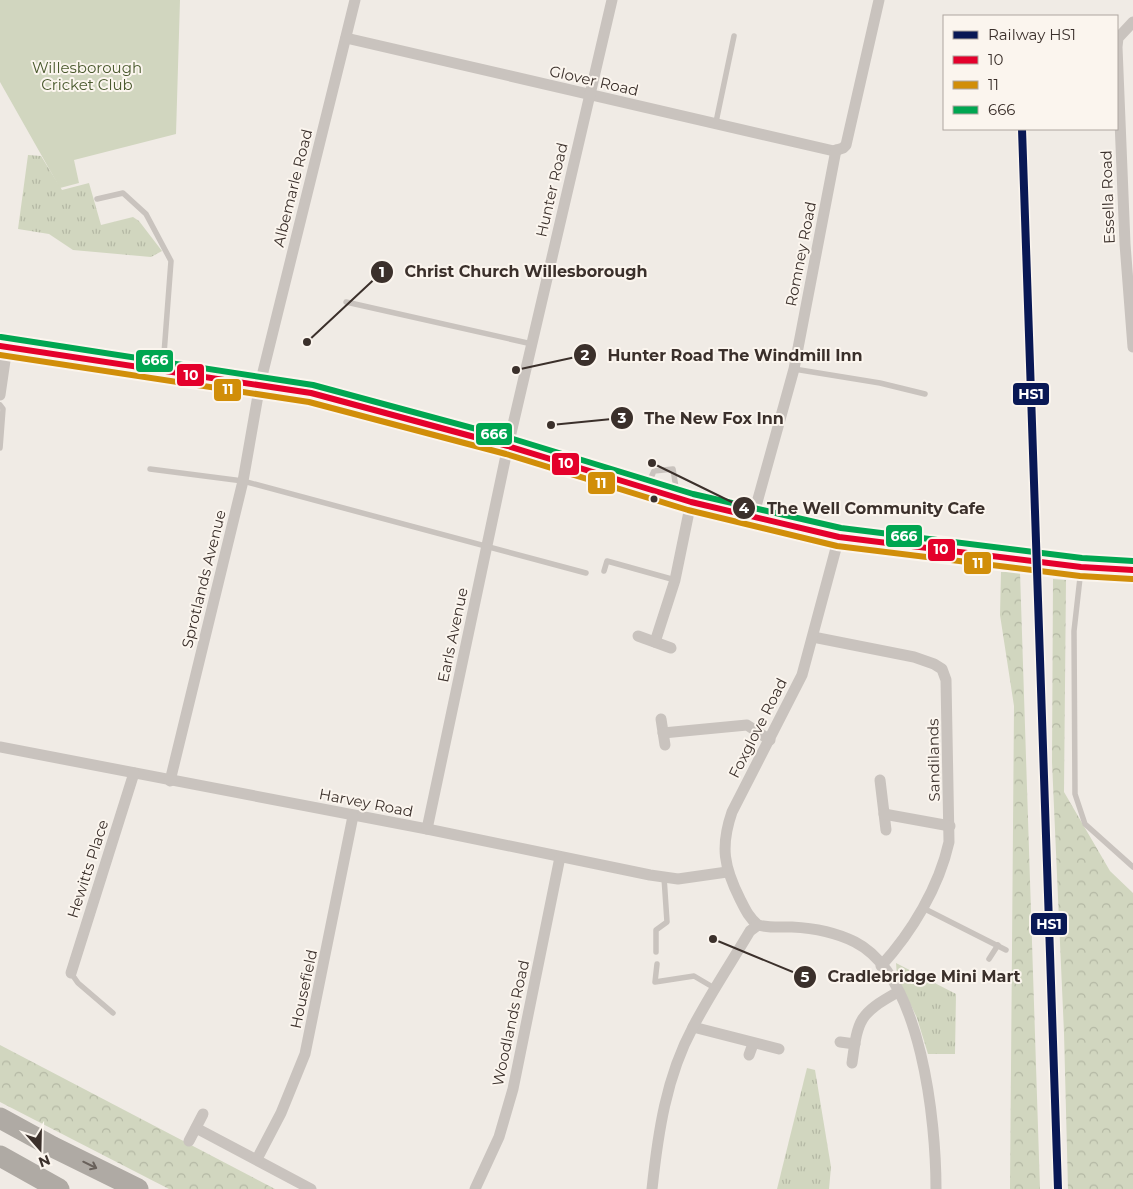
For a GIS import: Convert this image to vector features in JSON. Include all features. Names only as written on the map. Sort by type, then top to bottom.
[{"type":"highway","points":[[0,1118],[52,1147],[138,1189]]},
{"type":"highway","points":[[0,1156],[59,1189]]},
{"type":"main road","points":[[4,346],[311,393],[508,446],[684,499],[754,518],[839,537],[1074,566],[1133,570]]},
{"type":"street","name":"Albemarle Road","points":[[260,384],[355,0]]},
{"type":"street","name":"Hunter Road","points":[[508,446],[612,0]]},
{"type":"street","name":"Romney Road","points":[[754,518],[794,369],[836,150],[846,145],[878,0]]},
{"type":"street","name":"Essella Road","points":[[1118,38],[1133,22]]},
{"type":"street","name":"Glover Road","points":[[346,38],[590,96],[716,122],[836,150]]},
{"type":"street","name":"Essella Road","points":[[1118,72],[1125,244],[1133,347]]},
{"type":"street","points":[[0,395],[4,346]]},
{"type":"street","name":"Sprotlands Avenue","points":[[170,781],[244,481],[260,384]]},
{"type":"street","name":"Earls Avenue","points":[[427,829],[508,446]]},
{"type":"street","points":[[655,642],[675,580],[684,499]]},
{"type":"street","name":"Foxglove Road","points":[[758,925],[748,914],[727,872],[725,833],[732,812],[802,675],[839,537]]},
{"type":"street","points":[[638,636],[672,648]]},
{"type":"street","name":"Sandilands","points":[[813,637],[914,658],[934,664],[942,669],[946,680],[950,826],[946,858],[923,908],[896,950],[881,966]]},
{"type":"street","points":[[661,719],[664,745]]},
{"type":"street","points":[[663,733],[748,725],[770,740]]},
{"type":"street","name":"Harvey Road","points":[[0,747],[427,829],[560,858],[664,877],[678,879],[727,872]]},
{"type":"street","name":"Hewitts Place","points":[[70,973],[134,773]]},
{"type":"street","points":[[880,780],[886,830]]},
{"type":"street","points":[[884,814],[950,826]]},
{"type":"street","name":"Housefield","points":[[257,1159],[282,1113],[305,1054],[354,816]]},
{"type":"street","name":"Woodlands Road","points":[[475,1189],[499,1137],[513,1089],[560,858]]},
{"type":"street","points":[[652,1189],[660,1126],[666,1099],[693,1027],[750,931],[758,925],[803,928],[827,932],[855,942],[881,966],[898,992],[908,1015],[929,1087],[936,1189]]},
{"type":"street","points":[[852,1063],[863,1016],[898,992]]},
{"type":"street","points":[[693,1027],[753,1044],[779,1049]]},
{"type":"street","points":[[840,1042],[855,1044]]},
{"type":"street","points":[[749,1056],[753,1044]]},
{"type":"street","points":[[189,1141],[203,1114]]},
{"type":"street","points":[[196,1128],[311,1189]]},
{"type":"lane","points":[[716,122],[734,36]]},
{"type":"lane","points":[[97,200],[123,193],[146,214],[171,262],[163,369]]},
{"type":"lane","points":[[346,302],[532,344]]},
{"type":"lane","points":[[794,369],[880,383],[925,394]]},
{"type":"lane","points":[[0,405],[3,409],[0,448]]},
{"type":"lane","points":[[150,469],[244,481],[586,574]]},
{"type":"lane","points":[[604,571],[607,562],[675,580]]},
{"type":"lane","points":[[1074,566],[1075,794],[1085,824],[1133,867]]},
{"type":"lane","points":[[656,952],[656,930],[667,922],[664,877]]},
{"type":"lane","points":[[923,908],[1006,950]]},
{"type":"lane","points":[[989,958],[998,945]]},
{"type":"lane","points":[[657,964],[655,982],[694,976],[716,989]]},
{"type":"lane","points":[[70,973],[78,983],[113,1014]]},
{"type":"green space","name":"Willesborough Cricket Club","points":[[0,0],[180,0],[176,134],[74,160],[79,183],[60,188],[0,82]]},
{"type":"green space","points":[[28,155],[41,156],[62,190],[89,183],[101,225],[133,217],[139,221],[162,251],[151,257],[73,250],[49,234],[18,229]]},
{"type":"green space","points":[[1001,572],[1020,572],[1040,1189],[1010,1189],[1014,706],[1000,615]]},
{"type":"green space","points":[[1053,579],[1066,580],[1064,792],[1110,871],[1133,893],[1133,1189],[1068,1189],[1064,1033],[1052,762]]},
{"type":"green space","points":[[896,963],[956,994],[955,1054],[928,1054],[917,1018],[897,976]]},
{"type":"green space","points":[[0,1045],[275,1189],[169,1189],[0,1102]]},
{"type":"green space","points":[[807,1068],[815,1070],[831,1167],[829,1189],[777,1189]]},
{"type":"rail line","name":"HS1","points":[[1022,130],[1058,1189]]},
{"type":"transit line","name":"666","points":[[1,337],[313,385],[510,438],[693,494],[841,528],[1082,558],[1133,561]]},
{"type":"transit line","name":"10","points":[[0,346],[311,393],[508,446],[691,502],[839,537],[1081,567],[1133,570]]},
{"type":"transit line","name":"11","points":[[0,355],[309,402],[506,454],[688,510],[837,546],[1080,576],[1132,579]]},
{"type":"place","name":"Christ Church Willesborough","points":[[307,342]]},
{"type":"place","name":"Hunter Road The Windmill Inn","points":[[516,370]]},
{"type":"place","name":"The New Fox Inn","points":[[551,425]]},
{"type":"place","name":"The Well Community Cafe","points":[[652,463]]},
{"type":"place","name":"Cradlebridge Mini Mart","points":[[713,939]]}]
